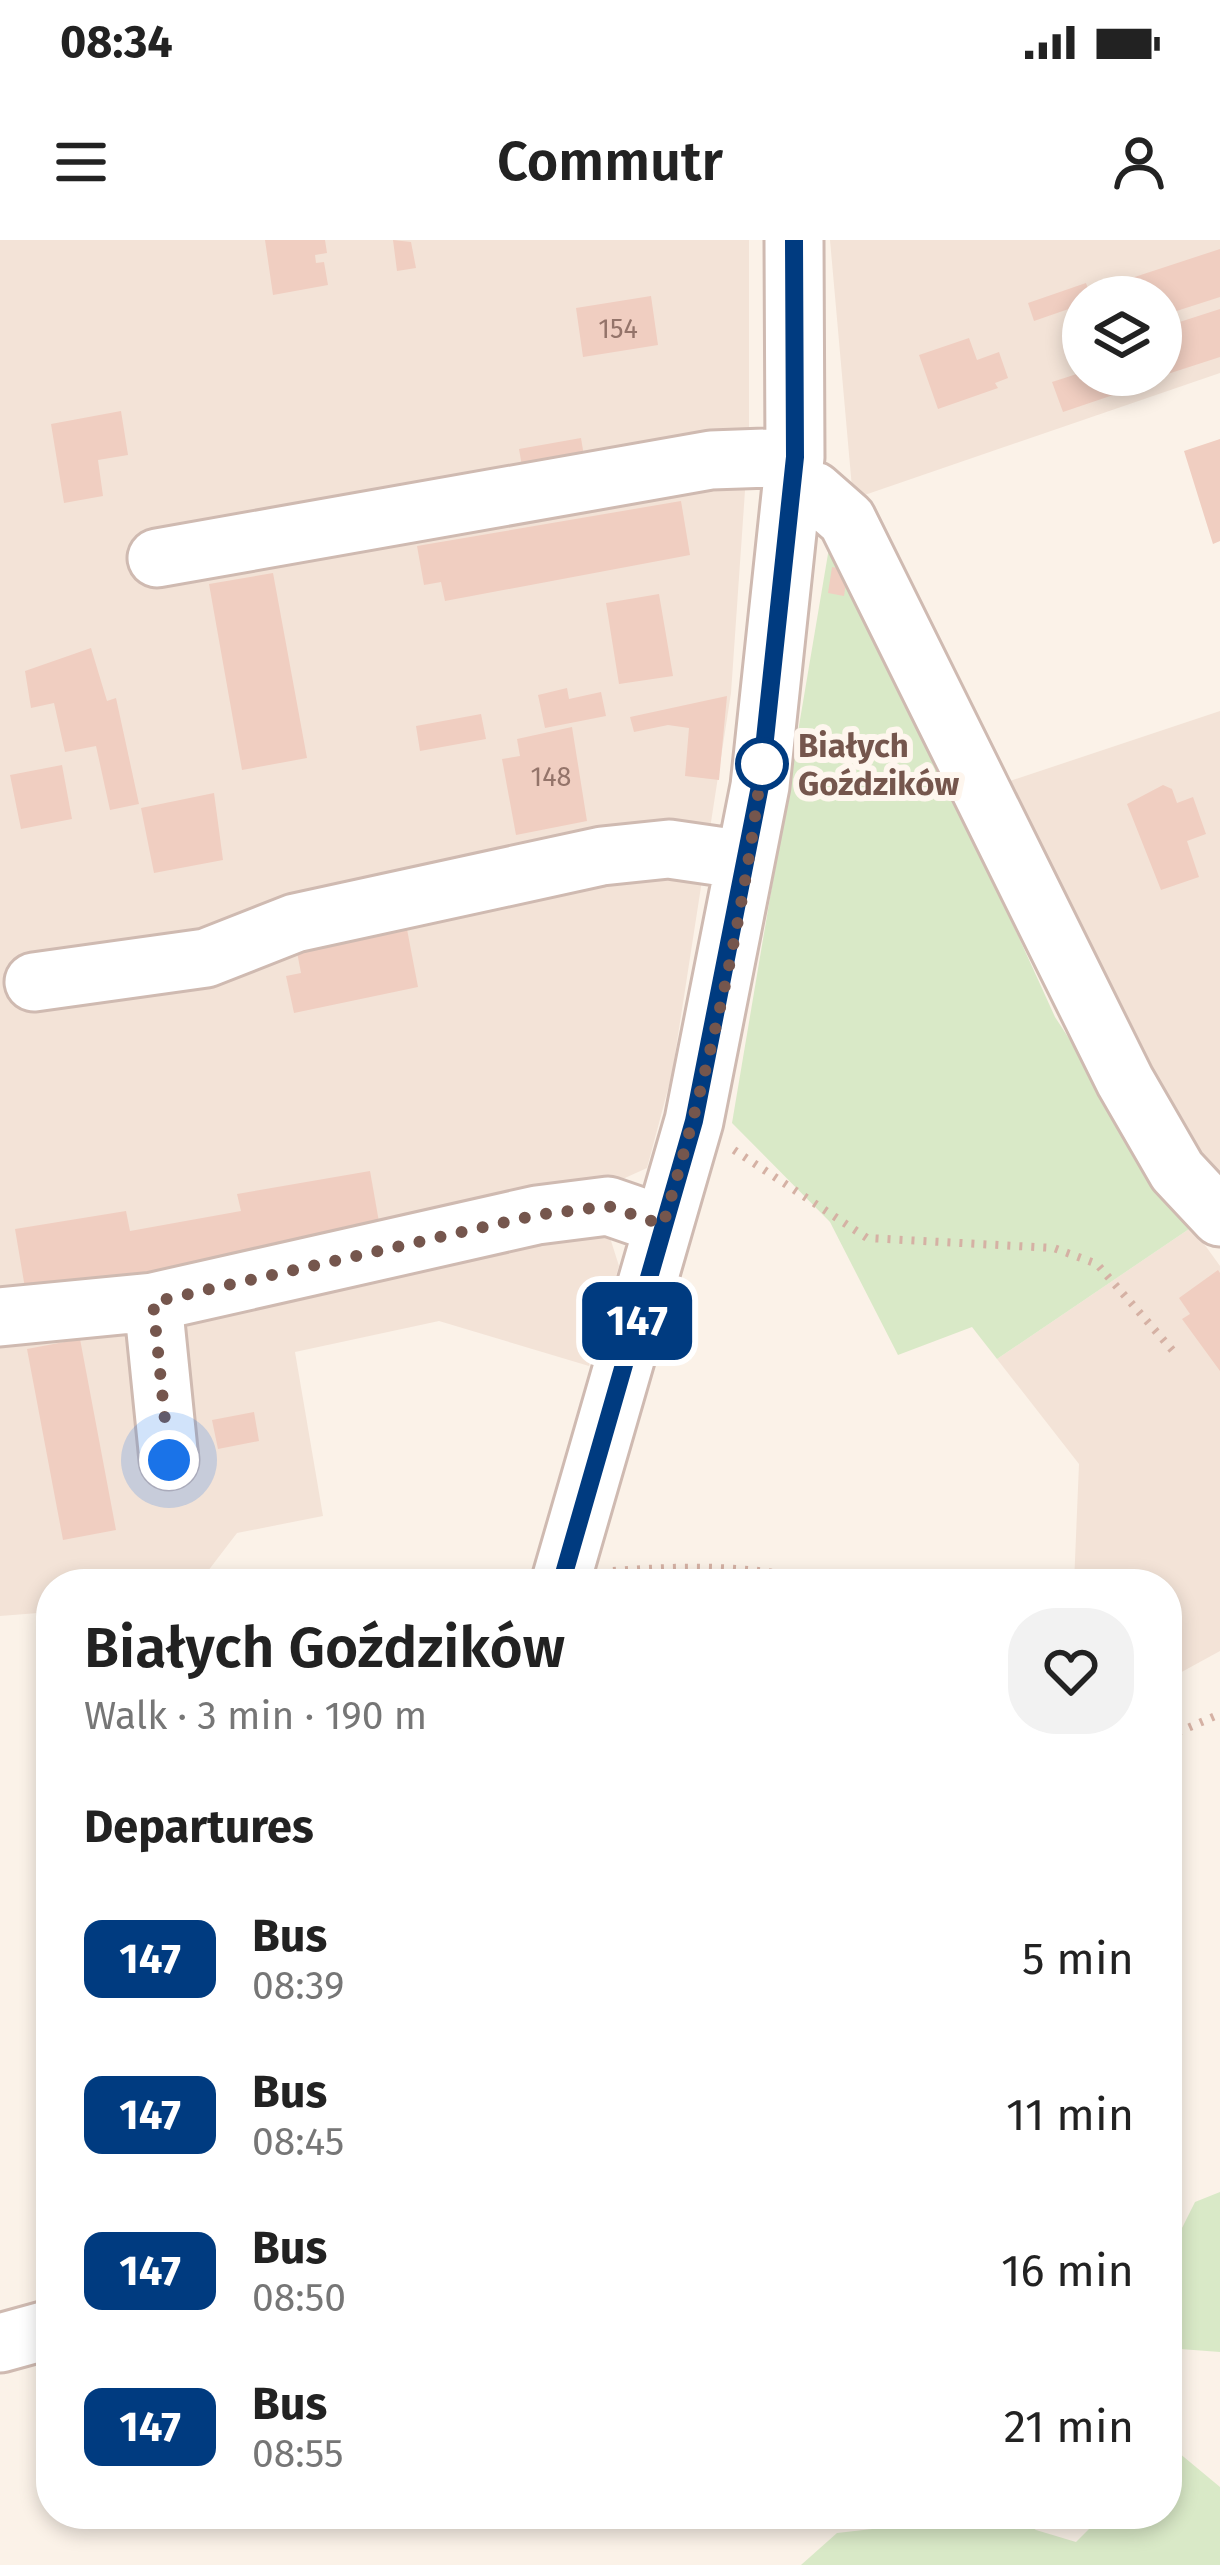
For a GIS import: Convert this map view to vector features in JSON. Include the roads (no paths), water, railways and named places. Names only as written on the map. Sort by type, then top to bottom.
[{"type":"street","points":[[565,1569],[694,1121],[760,786],[793,472],[794,240]]},
{"type":"street","points":[[157,558],[711,460],[793,472],[847,520],[1125,1081],[1177,1172],[1220,1217]]},
{"type":"street","points":[[34,982],[206,958],[296,923],[602,856],[669,849],[745,860]]},
{"type":"street","points":[[0,1317],[153,1302],[537,1215],[608,1206],[663,1225]]},
{"type":"street","points":[[153,1302],[169,1460]]},
{"type":"street","points":[[0,2343],[36,2333]]},
{"type":"place","name":"Białych Goździków","points":[[762,764]]}]
